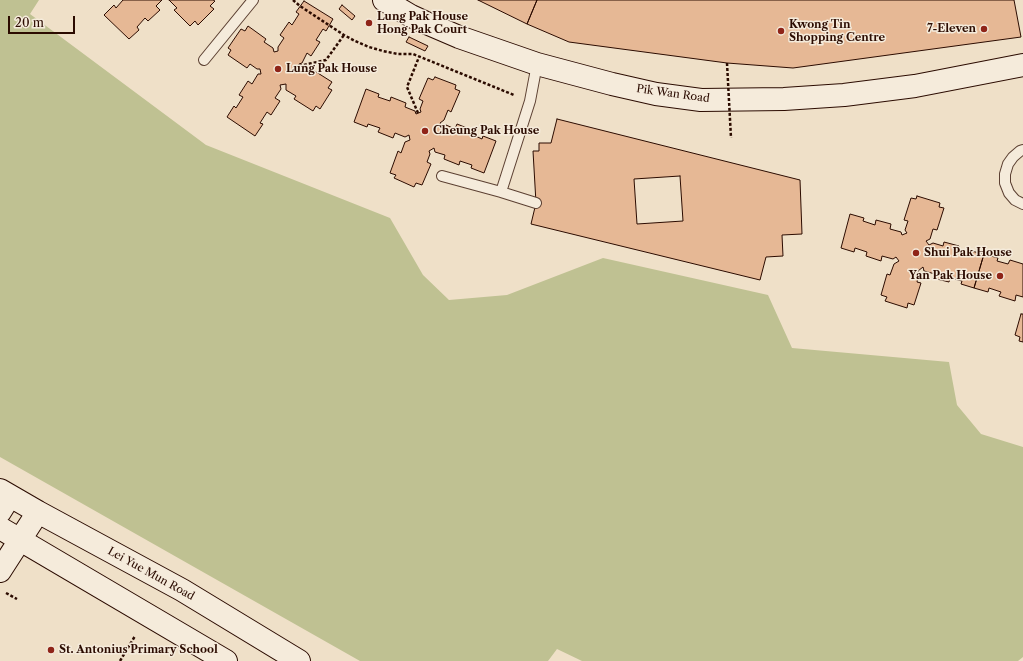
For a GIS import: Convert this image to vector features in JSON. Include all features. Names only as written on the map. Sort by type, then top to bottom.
[{"type":"main road","name":"Pik Wan Road","points":[[384,0],[411,16],[452,34],[537,64],[656,94],[701,100],[784,99],[844,94],[915,86],[1023,65]]},
{"type":"main road","name":"Lei Yue Mun Road","points":[[3,499],[38,512],[182,590],[300,661]]},
{"type":"main road","points":[[0,571],[38,512]]},
{"type":"main road","points":[[0,528],[226,661]]},
{"type":"lane","points":[[204,60],[253,0]]},
{"type":"lane","points":[[501,192],[530,101],[537,64]]},
{"type":"lane","points":[[1023,150],[1013,157],[1008,164],[1005,174],[1005,183],[1009,193],[1023,204]]},
{"type":"lane","points":[[442,176],[536,203]]},
{"type":"path","points":[[293,0],[355,42],[383,51],[398,54],[413,54],[520,97]]},
{"type":"path","points":[[300,66],[326,60],[344,35]]},
{"type":"path","points":[[418,113],[407,87],[419,57]]},
{"type":"path","points":[[727,63],[731,138]]},
{"type":"path","points":[[0,590],[17,599]]},
{"type":"path","points":[[120,661],[135,636]]},
{"type":"green space","points":[[0,0],[39,0],[30,14],[206,145],[390,218],[423,275],[449,300],[507,295],[603,258],[768,295],[792,348],[949,362],[957,405],[981,434],[1023,447],[1023,657],[1018,661],[582,661],[557,649],[548,661],[360,661],[0,457]]},
{"type":"building","points":[[123,0],[162,0],[156,6],[160,10],[148,21],[145,18],[137,27],[139,30],[129,39],[104,15],[114,5],[116,8]]},
{"type":"building","points":[[169,0],[215,1],[210,6],[214,9],[198,25],[195,21],[190,26],[174,10],[177,8]]},
{"type":"building","points":[[478,0],[537,0],[527,24]]},
{"type":"building","name":"Kwong Tin Shopping Centre","points":[[537,0],[1014,0],[1021,37],[793,68],[727,63],[569,42],[527,24]]},
{"type":"building","name":"Lung Pak House","points":[[304,1],[333,19],[326,31],[323,29],[316,40],[320,42],[311,56],[307,53],[302,63],[299,64],[300,69],[303,68],[310,73],[313,70],[332,82],[328,88],[332,90],[320,109],[316,106],[313,111],[294,99],[296,96],[286,90],[286,84],[280,85],[281,89],[275,98],[280,101],[271,115],[267,112],[260,123],[263,124],[255,136],[227,117],[234,106],[236,108],[243,97],[239,95],[248,81],[252,84],[258,74],[261,74],[260,69],[257,69],[250,64],[247,68],[228,55],[231,50],[228,48],[241,29],[245,31],[248,26],[266,39],[264,42],[273,48],[274,52],[278,51],[278,47],[284,38],[280,35],[289,22],[292,25],[299,14],[296,12]]},
{"type":"building","points":[[342,5],[355,16],[352,20],[339,9]]},
{"type":"building","points":[[409,37],[428,46],[425,51],[406,42]]},
{"type":"building","name":"Cheung Pak House","points":[[435,77],[456,85],[455,89],[460,91],[451,112],[448,110],[444,120],[440,123],[442,126],[446,125],[455,129],[457,124],[472,130],[471,134],[482,139],[483,136],[496,141],[484,173],[471,168],[472,165],[460,161],[459,165],[444,159],[445,155],[435,152],[434,148],[429,151],[430,154],[427,162],[431,164],[422,185],[416,183],[414,187],[394,178],[396,175],[390,173],[398,151],[401,153],[405,142],[410,140],[409,135],[405,137],[395,133],[393,138],[378,132],[380,128],[368,124],[367,127],[354,122],[366,89],[379,94],[378,97],[390,101],[391,97],[406,103],[405,107],[415,111],[416,114],[421,112],[420,109],[423,101],[419,99],[428,78],[433,80]]},
{"type":"building","points":[[557,119],[800,180],[802,234],[782,235],[783,256],[766,257],[760,280],[531,224],[536,203],[533,151],[539,151],[539,143],[551,143]],"holes":[[[680,176],[683,221],[637,224],[634,179]]]},
{"type":"building","name":"Shui Pak House","points":[[917,196],[940,203],[939,207],[944,208],[937,230],[933,229],[930,239],[926,241],[929,245],[933,243],[943,246],[944,242],[959,246],[958,251],[970,254],[971,251],[984,254],[974,288],[961,284],[962,281],[950,278],[949,282],[933,278],[935,274],[924,271],[923,267],[918,271],[919,274],[917,282],[921,283],[914,305],[908,303],[907,308],[885,301],[887,297],[881,295],[887,274],[890,275],[894,264],[899,261],[896,257],[893,259],[882,256],[881,261],[866,256],[867,252],[855,248],[854,252],[841,248],[850,214],[864,218],[863,221],[875,225],[876,220],[891,224],[890,229],[901,232],[902,235],[907,233],[905,230],[908,221],[904,220],[911,198],[916,199]]},
{"type":"building","name":"Yan Pak House","points":[[984,254],[998,258],[997,261],[1008,264],[1010,260],[1023,264],[1023,297],[1016,295],[1015,301],[999,296],[1001,292],[989,288],[988,292],[974,288]]},
{"type":"building","points":[[1021,314],[1023,314],[1023,342],[1019,341],[1020,337],[1015,335]]},
{"type":"place","name":"Lung Pak House Hong Pak Court","points":[[369,23]]},
{"type":"place","name":"7-Eleven","points":[[984,29]]},
{"type":"place","name":"Kwong Tin Shopping Centre","points":[[781,31]]},
{"type":"place","name":"Lung Pak House","points":[[278,69]]},
{"type":"place","name":"Cheung Pak House","points":[[425,131]]},
{"type":"place","name":"Shui Pak House","points":[[916,253]]},
{"type":"place","name":"Yan Pak House","points":[[1000,276]]},
{"type":"place","name":"St. Antonius Primary School","points":[[51,650]]}]
